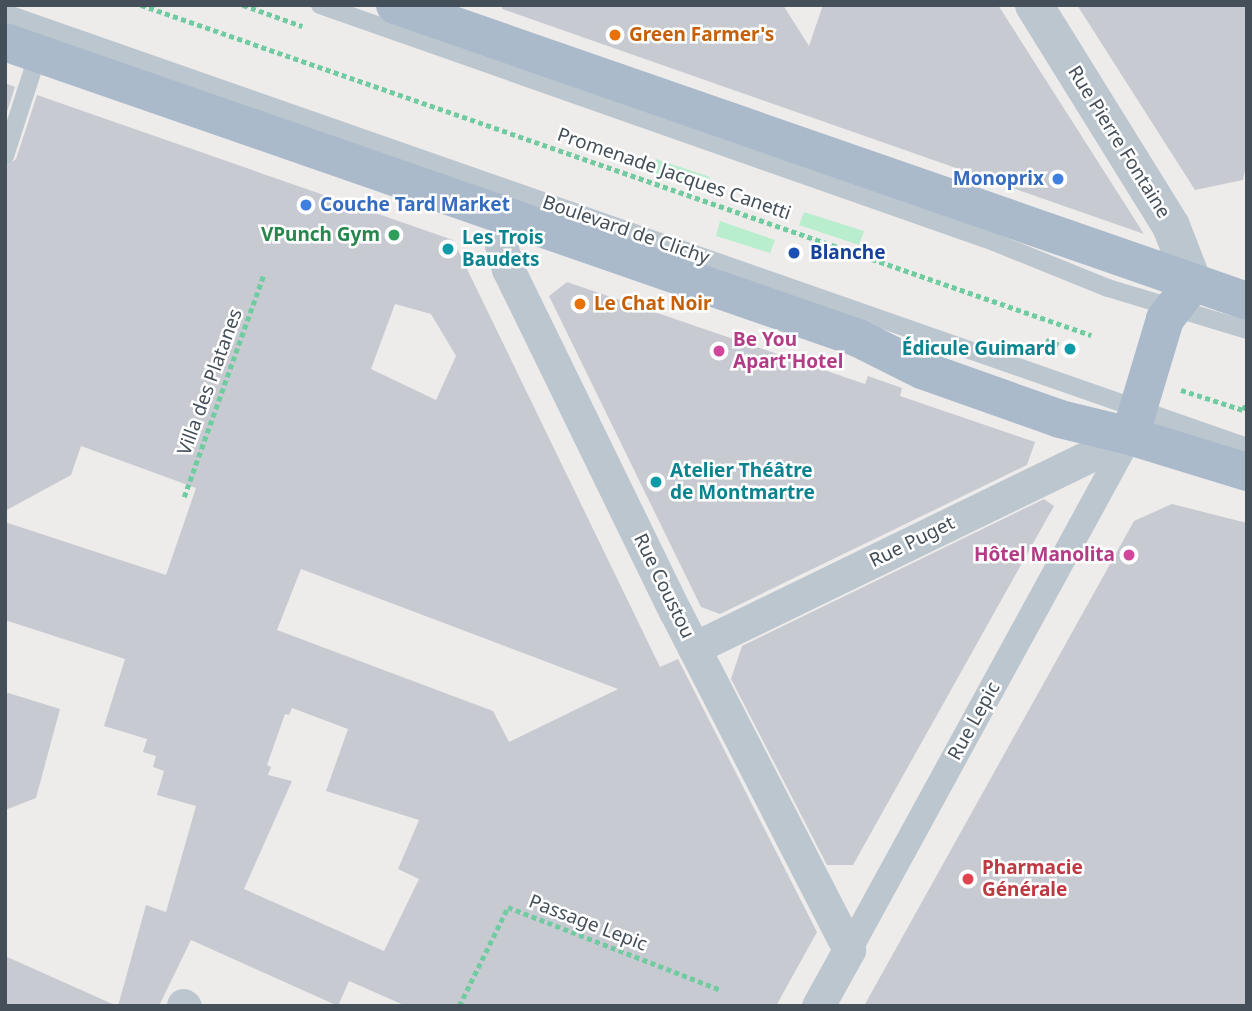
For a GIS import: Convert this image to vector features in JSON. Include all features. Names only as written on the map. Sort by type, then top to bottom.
[{"type":"main road","points":[[395,5],[1182,296],[1247,301]]},
{"type":"main road","name":"Boulevard de Clichy","points":[[22,48],[858,338],[922,370],[1060,419],[1133,424],[1247,472]]},
{"type":"main road","points":[[1133,424],[1182,296]]},
{"type":"street","name":"Rue Pierre Fontaine","points":[[1034,5],[1171,226],[1182,296]]},
{"type":"street","name":"Rue Coustou","points":[[510,216],[501,245],[508,269],[694,648],[849,950]]},
{"type":"street","name":"Rue Puget","points":[[694,648],[1133,424]]},
{"type":"street","name":"Rue Lepic","points":[[818,1006],[1133,424]]},
{"type":"lane","points":[[320,5],[994,242],[1108,288],[1182,296],[1247,330]]},
{"type":"lane","name":"Boulevard de Clichy","points":[[5,13],[1074,385],[1133,424],[1247,447]]},
{"type":"lane","points":[[5,156],[22,48]]},
{"type":"path","name":"Promenade Jacques Canetti","points":[[141,5],[1091,335]]},
{"type":"path","name":"Villa des Platanes","points":[[184,497],[263,276]]},
{"type":"path","points":[[1046,340],[1069,348]]},
{"type":"path","points":[[1177,389],[1242,410],[1247,402]]},
{"type":"path","name":"Passage Lepic","points":[[459,1006],[508,907],[721,990]]},
{"type":"green space","points":[[656,159],[710,177],[706,192],[651,173]]},
{"type":"green space","points":[[804,212],[864,231],[859,245],[799,225]]},
{"type":"green space","points":[[720,221],[775,240],[770,253],[716,236]]},
{"type":"building","points":[[502,5],[783,5],[809,46],[823,5],[998,5],[1144,234],[502,9]]},
{"type":"building","points":[[1077,5],[1247,5],[1247,161],[1243,180],[1195,190]]},
{"type":"building","points":[[5,83],[15,87],[5,118]]},
{"type":"building","points":[[37,95],[453,240],[660,667],[678,659],[817,932],[776,1006],[406,1006],[349,981],[338,1006],[191,940],[159,1006],[118,1006],[146,905],[166,912],[196,806],[157,795],[164,771],[153,767],[156,756],[143,752],[147,739],[104,726],[125,659],[5,620],[5,522],[166,575],[196,488],[81,446],[71,475],[5,511],[5,167],[16,159]],"holes":[[[395,304],[431,314],[456,356],[436,400],[371,369]],[[301,569],[618,689],[509,742],[493,711],[277,630]],[[292,708],[348,729],[326,791],[419,820],[398,869],[419,879],[384,951],[244,889],[292,781],[268,775],[271,767],[267,765],[285,714],[289,715]]]},
{"type":"building","points":[[567,282],[865,384],[868,376],[902,388],[900,396],[1035,442],[1027,465],[720,614],[701,607],[549,296]]},
{"type":"building","points":[[1044,499],[1054,506],[853,865],[827,865],[731,679],[742,646]]},
{"type":"building","points":[[1172,504],[1247,523],[1247,1006],[864,1006],[1134,521]]},
{"type":"building","points":[[5,692],[60,709],[36,798],[5,810]]},
{"type":"building","points":[[5,956],[117,1006],[5,1006]]},
{"type":"place","name":"Green Farmer's","points":[[615,35]]},
{"type":"place","name":"Monoprix","points":[[1058,179]]},
{"type":"place","name":"Couche Tard Market","points":[[306,205]]},
{"type":"place","name":"VPunch Gym","points":[[394,235]]},
{"type":"place","name":"Les Trois Baudets","points":[[448,249]]},
{"type":"place","name":"Blanche","points":[[794,253]]},
{"type":"place","name":"Le Chat Noir","points":[[580,304]]},
{"type":"place","name":"Édicule Guimard","points":[[1070,349]]},
{"type":"place","name":"Be You Apart'Hotel","points":[[719,351]]},
{"type":"place","name":"Atelier Théâtre de Montmartre","points":[[656,482]]},
{"type":"place","name":"Hôtel Manolita","points":[[1129,555]]},
{"type":"place","name":"Pharmacie Générale","points":[[968,879]]}]
